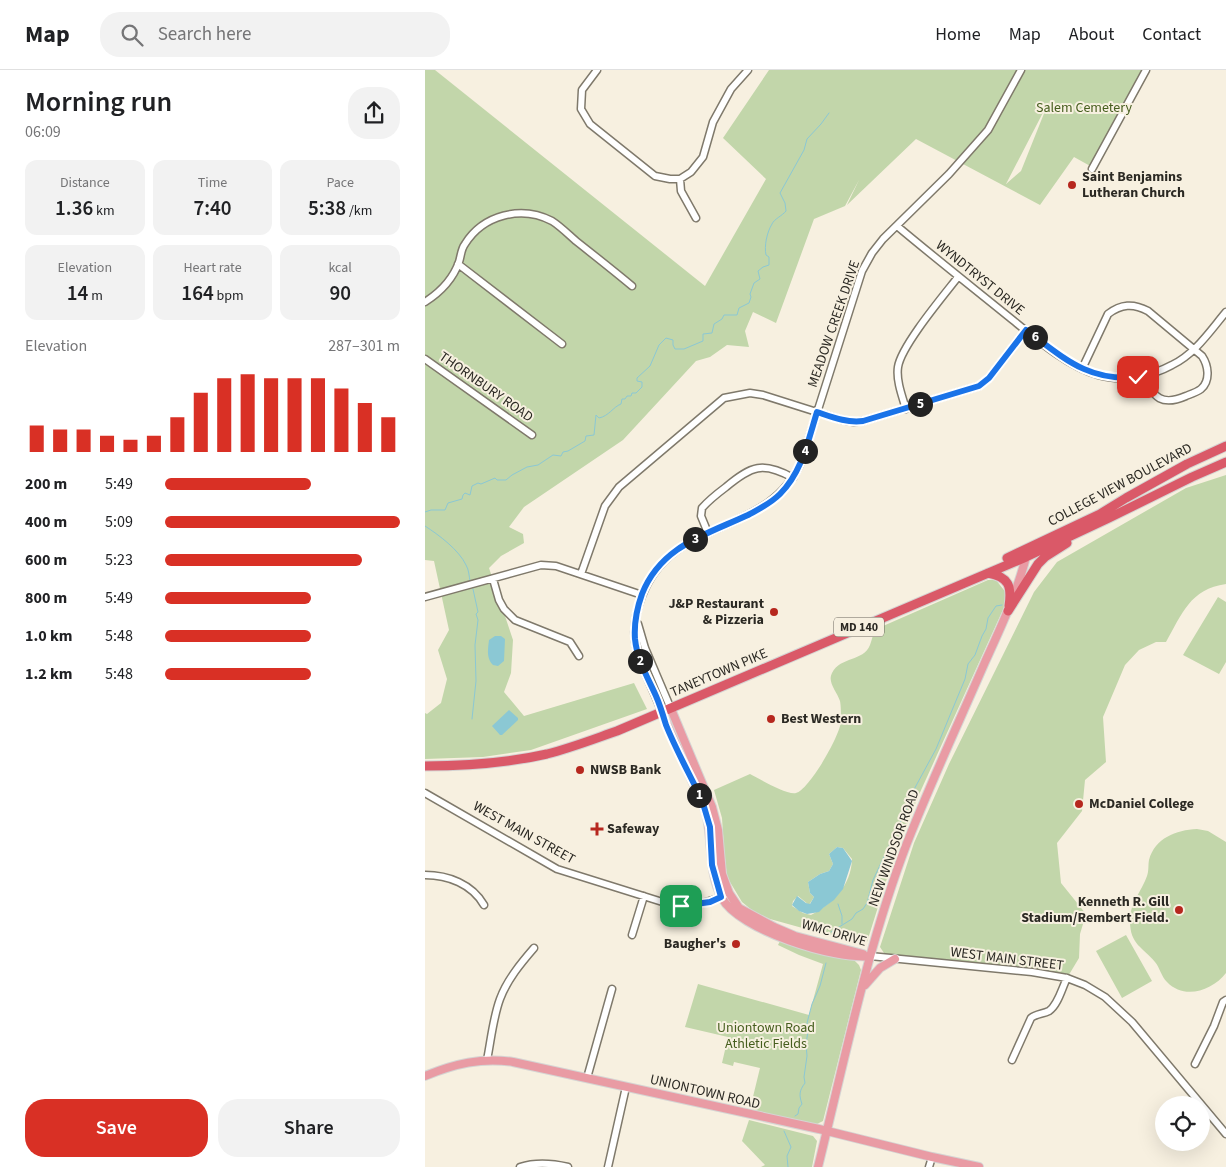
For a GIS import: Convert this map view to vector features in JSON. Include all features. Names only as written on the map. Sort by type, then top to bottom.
[{"type":"highway","name":"COLLEGE VIEW BOULEVARD","points":[[1027,552],[1100,514],[1187,464],[1226,446]]},
{"type":"highway","name":"COLLEGE VIEW BOULEVARD","points":[[1027,552],[1109,518],[1191,477],[1226,462]]},
{"type":"highway","points":[[1124,511],[1226,468]]},
{"type":"highway","points":[[1008,611],[1032,572],[1045,557],[1109,518]]},
{"type":"highway","name":"TANEYTOWN PIKE","points":[[928,597],[988,572],[1027,552]]},
{"type":"highway","name":"TANEYTOWN PIKE","points":[[425,766],[482,764],[548,753],[617,732],[1027,552]]},
{"type":"highway","points":[[988,572],[1008,582],[1010,595],[1008,611]]},
{"type":"main road","name":"NEW WINDSOR ROAD","points":[[818,1167],[870,956],[907,845],[1008,611],[1027,552]]},
{"type":"main road","name":"WMC DRIVE","points":[[671,709],[712,807],[719,830],[723,874],[729,893],[739,908],[795,936],[870,956]]},
{"type":"main road","name":"WMC DRIVE","points":[[662,712],[706,812],[710,827],[712,865],[721,897],[729,910],[744,920],[793,942],[859,958],[870,956]]},
{"type":"main road","points":[[862,989],[880,968],[895,959]]},
{"type":"main road","name":"UNIONTOWN ROAD","points":[[425,1076],[465,1063],[487,1060],[513,1062],[827,1131],[979,1167]]},
{"type":"street","points":[[597,70],[582,90],[581,109],[590,124],[655,176],[680,178],[691,172],[703,157],[713,122],[731,89],[748,70]]},
{"type":"street","name":"MEADOW CREEK DRIVE","points":[[662,712],[638,654],[635,639],[637,616],[642,595],[652,576],[666,558],[679,548],[767,505],[778,496],[793,478],[802,460],[862,271],[872,253],[883,239],[956,167],[988,130],[1021,70]]},
{"type":"street","points":[[1092,169],[1146,70]]},
{"type":"street","points":[[680,178],[681,191],[696,218]]},
{"type":"street","points":[[425,302],[445,286],[458,264],[463,246],[475,230],[489,220],[508,214],[529,214],[552,222],[633,286]]},
{"type":"street","name":"WYNDTRYST DRIVE","points":[[897,226],[1026,330],[1082,369],[1100,376],[1120,379],[1146,375],[1173,365],[1194,349],[1226,312]]},
{"type":"street","points":[[458,264],[562,344]]},
{"type":"street","points":[[905,409],[898,367],[910,341],[958,276]]},
{"type":"street","points":[[1082,369],[1108,314],[1122,306],[1131,305],[1139,306],[1148,311],[1194,349],[1207,363],[1208,370],[1201,389],[1170,401],[1162,400],[1155,395],[1150,389],[1146,375]]},
{"type":"street","points":[[581,574],[605,506],[615,492],[724,398],[739,394],[757,394],[854,422],[905,409],[979,386],[989,378],[1026,330]]},
{"type":"street","name":"THORNBURY ROAD","points":[[425,359],[532,436]]},
{"type":"street","points":[[708,533],[701,516],[702,508],[745,472],[755,468],[768,467],[793,478]]},
{"type":"street","points":[[425,597],[541,565],[556,566],[642,595]]},
{"type":"street","points":[[493,579],[502,604],[515,620],[570,642],[579,656]]},
{"type":"street","name":"MEADOW CREEK DRIVE","points":[[637,616],[645,648],[671,709]]},
{"type":"street","name":"WEST MAIN STREET","points":[[425,793],[557,869],[681,906],[710,902],[729,893]]},
{"type":"street","points":[[425,875],[438,875],[453,880],[475,893],[484,905]]},
{"type":"street","points":[[632,935],[644,896]]},
{"type":"street","points":[[487,1060],[499,999],[522,961],[534,948]]},
{"type":"street","name":"WEST MAIN STREET","points":[[870,956],[1033,972],[1067,978],[1095,990],[1133,1022],[1226,1134]]},
{"type":"street","points":[[1012,1060],[1031,1018],[1053,1008],[1067,978]]},
{"type":"street","points":[[587,1078],[612,989]]},
{"type":"street","points":[[1195,1064],[1217,1019],[1223,1002],[1226,1000]]},
{"type":"street","points":[[608,1167],[626,1087]]},
{"type":"street","points":[[929,1167],[932,1157]]},
{"type":"street","points":[[520,1167],[541,1163],[568,1167]]},
{"type":"green space","name":"Salem Cemetery","points":[[425,70],[435,70],[705,286],[766,179],[723,138],[769,70],[1144,70],[1092,167],[1074,157],[1040,205],[916,139],[847,205],[859,180],[845,206],[814,219],[776,323],[753,312],[745,331],[749,347],[727,345],[710,357],[696,361],[623,440],[524,507],[509,527],[523,534],[524,543],[501,556],[489,568],[513,640],[511,673],[504,692],[524,716],[634,683],[647,709],[531,750],[483,757],[425,759],[425,713],[427,714],[441,703],[447,679],[438,650],[449,630],[434,561],[425,560]],"holes":[[[1049,101],[1021,171],[1006,184]]]},
{"type":"green space","points":[[1226,475],[1226,584],[1204,591],[1195,597],[1166,642],[1156,642],[1139,650],[1125,665],[1103,717],[1106,762],[1085,780],[1082,811],[1057,843],[1061,883],[1086,914],[1080,934],[1079,958],[1067,978],[889,957],[880,947],[914,843],[949,764],[1034,592],[1057,562],[1186,488]]},
{"type":"green space","points":[[988,580],[996,580],[1007,594],[1006,603],[917,799],[888,875],[867,942],[824,934],[770,919],[753,911],[742,902],[727,877],[722,818],[714,790],[750,774],[786,792],[796,793],[802,790],[824,760],[840,727],[840,703],[831,680],[832,673],[841,664],[867,650],[874,630]],"holes":[[[837,847],[843,848],[852,859],[848,877],[839,893],[827,905],[811,915],[803,913],[792,906],[793,901],[798,896],[809,905],[814,897],[810,893],[808,882],[820,874],[829,871],[833,864],[829,854]]]},
{"type":"green space","points":[[1218,597],[1226,602],[1226,662],[1219,674],[1183,655]]},
{"type":"green space","name":"Kenneth R. Gill Stadium/Rembert Field.","points":[[1197,829],[1208,831],[1226,842],[1226,973],[1206,989],[1189,992],[1174,988],[1167,982],[1155,962],[1138,945],[1132,935],[1130,915],[1145,882],[1149,860],[1156,846],[1174,833]]},
{"type":"green space","points":[[1126,935],[1152,981],[1122,998],[1096,951]]},
{"type":"green space","name":"Uniontown Road Athletic Fields","points":[[780,941],[854,960],[861,970],[823,1121],[817,1124],[750,1109],[760,1068],[734,1062],[733,1066],[722,1063],[728,1037],[685,1027],[698,984],[809,1015],[823,964],[778,945]]},
{"type":"green space","points":[[749,1120],[813,1136],[817,1141],[812,1167],[761,1167],[765,1165],[742,1141]]},
{"type":"water","points":[[495,636],[501,636],[505,639],[504,661],[498,666],[493,665],[488,653],[489,640]]},
{"type":"water","points":[[509,710],[518,720],[500,735],[492,726]]},
{"type":"water","points":[[837,847],[843,848],[852,861],[843,889],[834,900],[819,912],[807,914],[799,911],[792,905],[797,896],[810,904],[814,897],[810,893],[808,882],[820,874],[829,871],[833,864],[829,854]]},
{"type":"waterway","points":[[425,512],[445,510],[448,503],[462,499],[465,493],[470,495],[472,486],[478,483],[481,484],[495,478],[497,480],[506,480],[527,467],[538,465],[553,455],[561,456],[563,452],[585,441],[586,436],[594,435],[596,415],[599,418],[606,415],[621,404],[622,399],[631,396],[632,393],[636,393],[642,387],[642,382],[637,381],[637,378],[650,366],[659,345],[666,338],[673,340],[675,349],[684,349],[703,341],[703,334],[712,333],[714,324],[722,319],[724,315],[737,315],[739,308],[749,303],[754,283],[760,279],[758,271],[769,265],[769,257],[765,251],[767,235],[773,222],[786,211],[785,203],[780,193],[804,150],[807,139],[829,113]]},
{"type":"waterway","points":[[425,526],[442,538],[459,554],[467,567],[470,581]]},
{"type":"waterway","points":[[472,719],[476,681],[475,645],[478,620],[473,589]]},
{"type":"waterway","points":[[831,932],[852,919],[867,903],[873,880],[906,810],[911,795],[936,749],[965,679],[968,664],[975,655],[986,629],[988,618],[996,606],[1002,605]]},
{"type":"waterway","points":[[838,904],[842,916],[842,924]]},
{"type":"waterway","points":[[795,1116],[798,1114],[802,1104],[800,1093],[805,1083],[807,1023],[826,963]]},
{"type":"waterway","points":[[784,1131],[791,1147],[787,1156],[788,1167]]},
{"type":"place","name":"Saint Benjamins Lutheran Church","points":[[1072,185]]},
{"type":"place","name":"J&P Restaurant & Pizzeria","points":[[774,612]]},
{"type":"place","name":"Best Western","points":[[771,719]]},
{"type":"place","name":"NWSB Bank","points":[[580,770]]},
{"type":"place","name":"McDaniel College","points":[[1079,804]]},
{"type":"place","name":"Safeway","points":[[597,829]]},
{"type":"place","name":"Kenneth R. Gill Stadium/Rembert Field.","points":[[1179,910]]},
{"type":"place","name":"Baugher's","points":[[736,944]]},
{"type":"route","points":[[681,906],[697,905],[721,897],[712,865],[710,827],[706,812],[643,668],[635,639],[640,600],[656,569],[672,553],[688,542],[762,508],[778,496],[787,487],[799,468],[817,412],[842,420],[863,421],[979,386],[989,378],[1026,330],[1052,350],[1082,369],[1100,376],[1120,379],[1138,377]]}]
